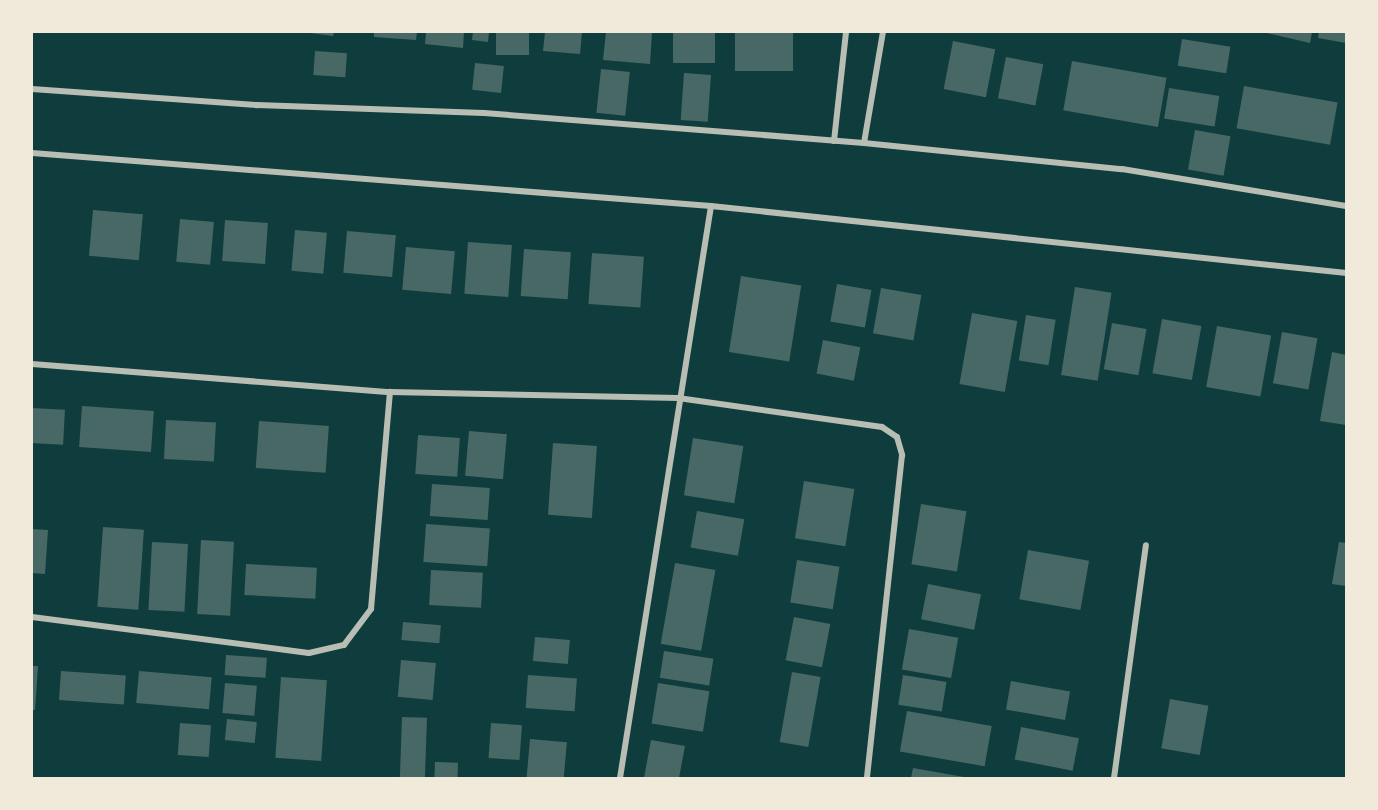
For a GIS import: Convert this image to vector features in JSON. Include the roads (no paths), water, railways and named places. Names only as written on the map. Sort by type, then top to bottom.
[{"type":"street","points":[[834,141],[846,32]]},
{"type":"street","points":[[864,143],[883,32]]},
{"type":"street","points":[[32,89],[257,105],[484,113],[864,143],[1122,169],[1347,206]]},
{"type":"street","points":[[32,153],[711,206],[1347,273]]},
{"type":"street","points":[[620,778],[678,398],[711,206]]},
{"type":"street","points":[[32,364],[390,392],[678,398],[882,427],[897,437],[902,455],[900,492],[867,778]]},
{"type":"street","points":[[32,617],[309,653],[344,645],[371,609],[390,392]]},
{"type":"street","points":[[1114,778],[1146,545]]}]
